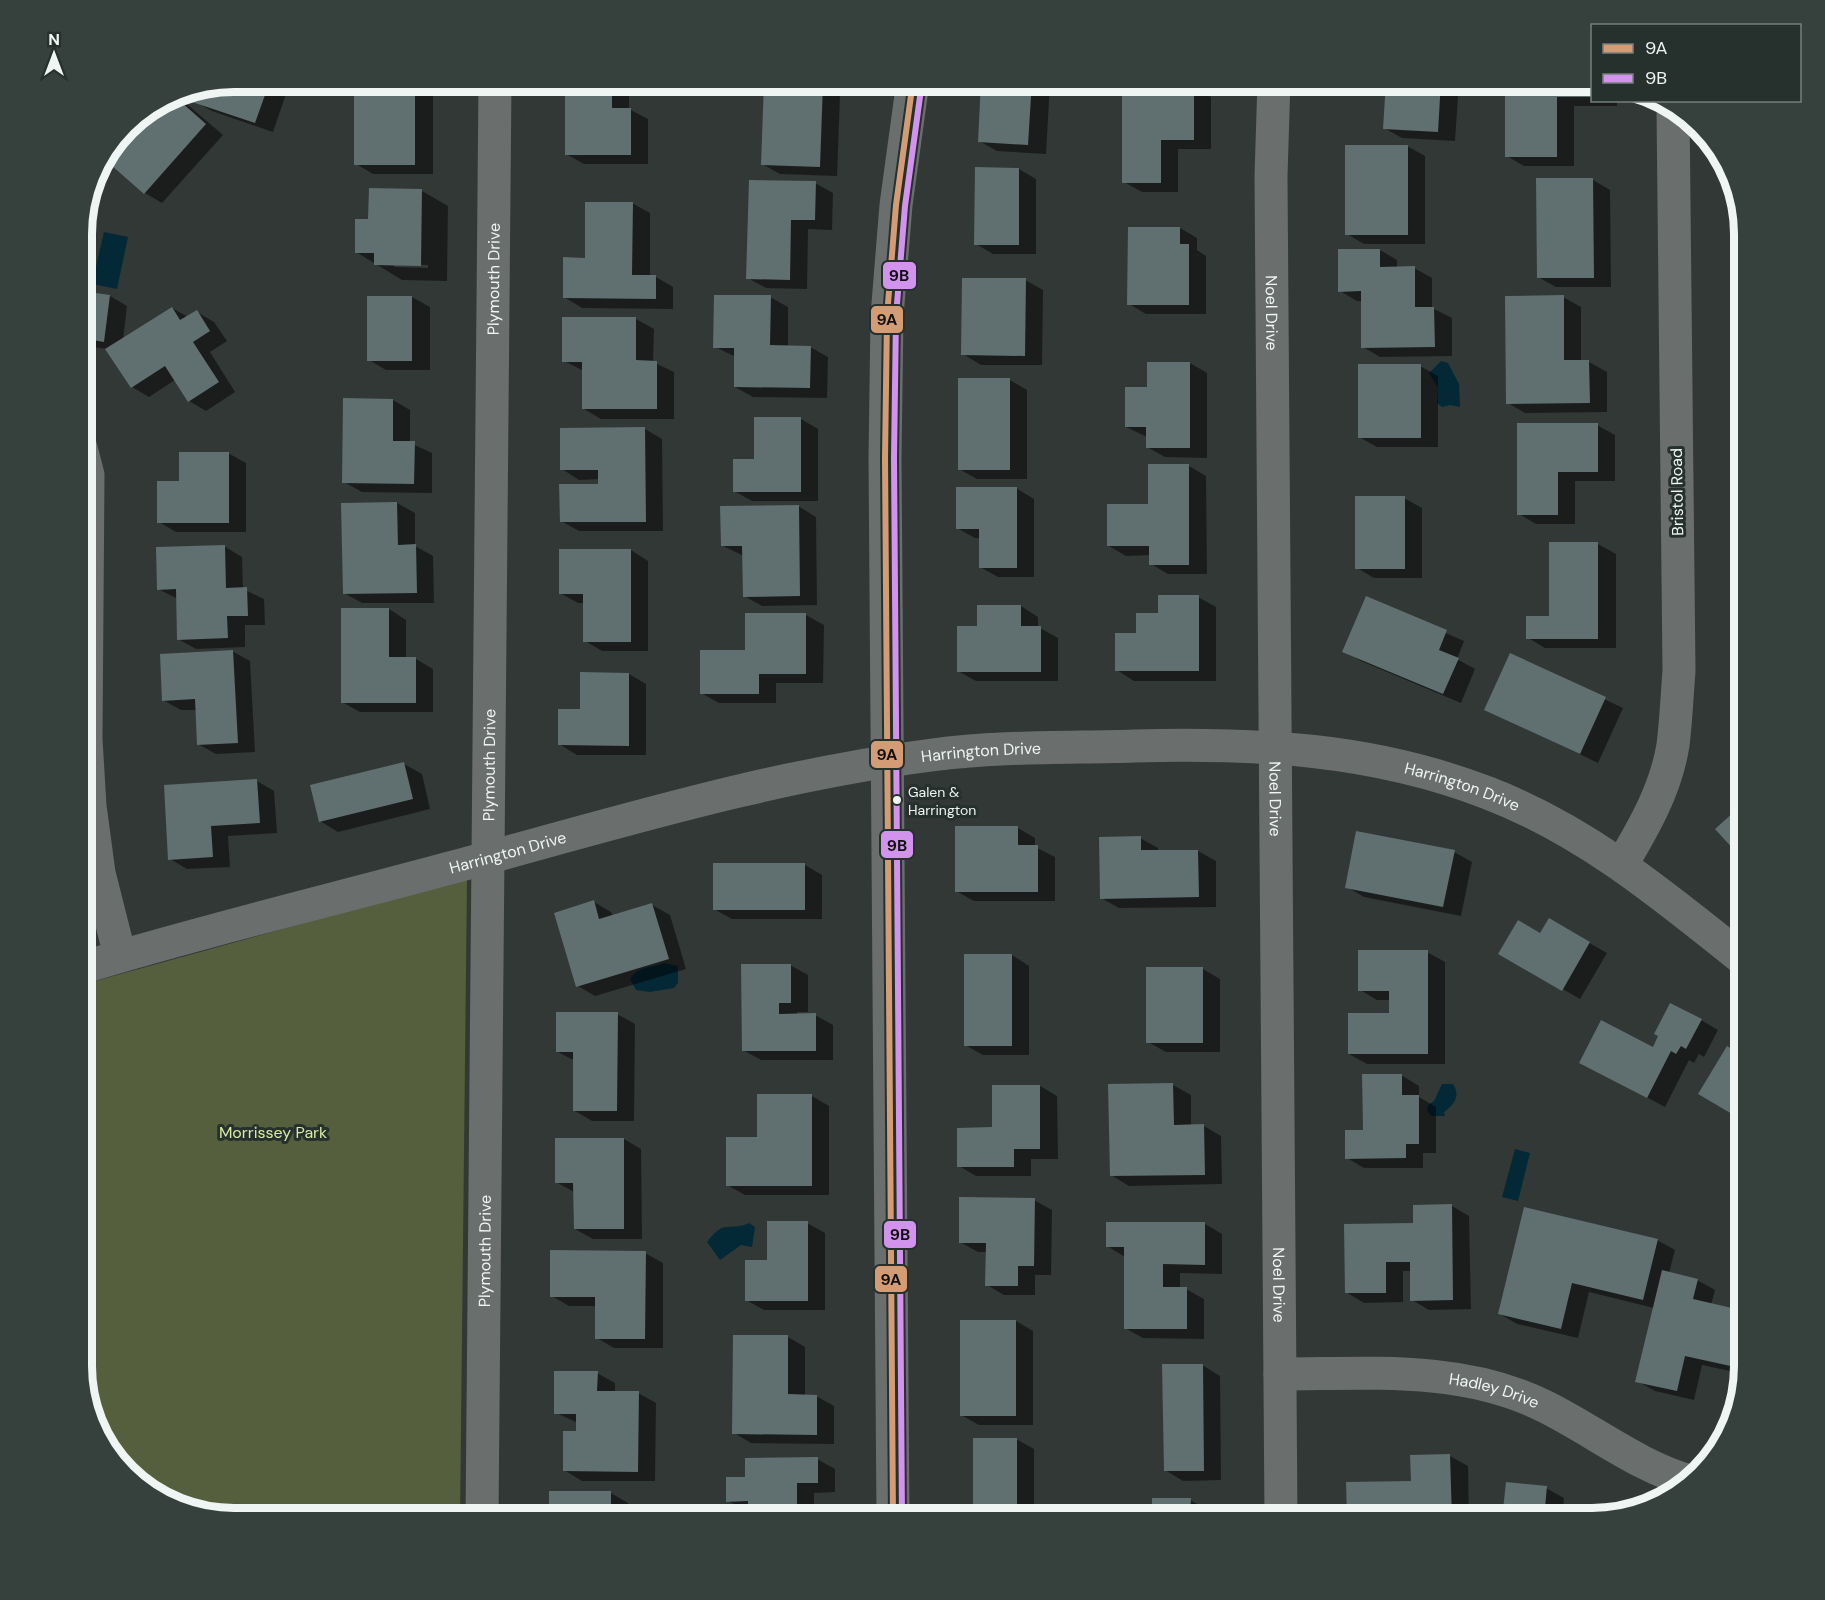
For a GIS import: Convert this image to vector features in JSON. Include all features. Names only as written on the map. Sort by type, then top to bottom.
[{"type":"street","name":"Plymouth Drive","points":[[482,1508],[495,92]]},
{"type":"street","points":[[893,1508],[885,458],[887,316],[896,205],[911,92]]},
{"type":"street","name":"Noel Drive","points":[[1274,92],[1271,176],[1281,1508]]},
{"type":"street","name":"Bristol Road","points":[[1622,864],[1648,819],[1660,792],[1672,747],[1679,671],[1673,117]]},
{"type":"street","name":"Harrington Drive","points":[[92,965],[708,798],[794,777],[933,755],[1017,749],[1203,744],[1276,746],[1336,752],[1412,768],[1489,793],[1566,830],[1622,864],[1734,952]]},
{"type":"street","points":[[92,821],[99,873],[120,956]]},
{"type":"street","name":"Hadley Drive","points":[[1280,1374],[1407,1373],[1457,1379],[1503,1390],[1543,1406],[1646,1464],[1680,1477]]},
{"type":"green space","name":"Morrissey Park","points":[[467,878],[460,1508],[206,1506],[179,1498],[154,1485],[133,1467],[115,1446],[96,1403],[92,1376],[92,982]]},
{"type":"water","points":[[104,232],[128,237],[117,289],[92,284]]},
{"type":"water","points":[[1441,361],[1448,363],[1459,384],[1460,407],[1450,405],[1442,407],[1437,403],[1438,388],[1429,373]]},
{"type":"water","points":[[664,963],[678,966],[678,983],[674,988],[650,992],[636,990],[630,979],[637,971]]},
{"type":"water","points":[[1442,1084],[1453,1084],[1456,1092],[1455,1100],[1444,1112],[1445,1116],[1431,1116],[1427,1110],[1428,1105],[1434,1101]]},
{"type":"water","points":[[1515,1149],[1530,1153],[1518,1201],[1502,1197]]},
{"type":"water","points":[[749,1223],[755,1227],[752,1247],[741,1245],[720,1260],[707,1242],[718,1230]]},
{"type":"building","points":[[266,92],[255,123],[192,102],[194,97],[215,93]]},
{"type":"building","points":[[354,92],[415,92],[415,165],[354,165]]},
{"type":"building","points":[[565,92],[612,92],[612,108],[631,108],[631,155],[565,155]]},
{"type":"building","points":[[764,92],[823,92],[820,167],[761,165]]},
{"type":"building","points":[[980,92],[1031,92],[1028,145],[978,142]]},
{"type":"building","points":[[1122,92],[1194,92],[1194,140],[1161,140],[1161,183],[1122,183]]},
{"type":"building","points":[[1385,92],[1440,92],[1438,132],[1383,129]]},
{"type":"building","points":[[1505,92],[1591,92],[1591,97],[1557,97],[1557,157],[1505,157]]},
{"type":"building","points":[[181,102],[206,124],[144,194],[109,164],[127,140],[154,115]]},
{"type":"building","points":[[1345,145],[1408,145],[1408,235],[1345,235]]},
{"type":"building","points":[[975,167],[1019,168],[1019,245],[974,245]]},
{"type":"building","points":[[1536,178],[1593,178],[1594,278],[1537,278]]},
{"type":"building","points":[[749,180],[816,181],[815,220],[791,220],[790,280],[746,279]]},
{"type":"building","points":[[369,188],[422,189],[421,266],[374,265],[374,253],[355,253],[355,219],[368,219]]},
{"type":"building","points":[[585,202],[633,202],[632,275],[656,275],[656,299],[563,298],[563,257],[585,258]]},
{"type":"building","points":[[1128,227],[1180,227],[1180,244],[1189,244],[1189,305],[1127,305]]},
{"type":"building","points":[[1338,249],[1380,249],[1380,267],[1415,266],[1415,307],[1434,307],[1435,347],[1361,348],[1361,291],[1338,292]]},
{"type":"building","points":[[962,278],[1026,278],[1025,356],[961,355]]},
{"type":"building","points":[[92,293],[110,295],[104,342],[92,340]]},
{"type":"building","points":[[714,295],[771,295],[770,345],[811,346],[810,388],[734,387],[734,348],[713,348]]},
{"type":"building","points":[[1564,295],[1564,360],[1589,360],[1590,403],[1506,404],[1505,296]]},
{"type":"building","points":[[367,296],[412,296],[412,361],[367,361]]},
{"type":"building","points":[[172,307],[180,320],[197,310],[210,331],[193,342],[219,382],[188,402],[165,366],[131,388],[105,349]]},
{"type":"building","points":[[562,317],[636,317],[636,360],[657,361],[657,409],[582,409],[582,362],[562,362]]},
{"type":"building","points":[[1147,362],[1190,362],[1190,448],[1146,448],[1146,427],[1125,427],[1125,387],[1147,387]]},
{"type":"building","points":[[1358,364],[1421,364],[1421,438],[1358,438]]},
{"type":"building","points":[[958,378],[1010,378],[1010,470],[958,470]]},
{"type":"building","points":[[343,398],[393,399],[393,441],[415,441],[414,484],[342,483]]},
{"type":"building","points":[[754,417],[801,417],[801,492],[733,492],[733,459],[754,459]]},
{"type":"building","points":[[1517,423],[1598,423],[1598,472],[1558,472],[1558,515],[1517,515]]},
{"type":"building","points":[[645,427],[646,522],[560,522],[559,484],[598,484],[598,470],[560,470],[560,428]]},
{"type":"building","points":[[179,452],[229,452],[229,523],[157,523],[157,481],[179,481]]},
{"type":"building","points":[[1148,464],[1189,464],[1189,565],[1149,565],[1149,546],[1107,546],[1107,504],[1148,504]]},
{"type":"building","points":[[956,487],[1017,487],[1017,568],[979,568],[979,529],[956,529]]},
{"type":"building","points":[[1355,496],[1405,496],[1405,569],[1355,569]]},
{"type":"building","points":[[397,502],[398,545],[416,544],[417,593],[343,594],[341,503]]},
{"type":"building","points":[[799,505],[800,596],[743,597],[742,546],[721,546],[720,506]]},
{"type":"building","points":[[1549,542],[1598,542],[1598,639],[1526,639],[1526,616],[1549,616]]},
{"type":"building","points":[[225,545],[226,588],[247,587],[248,616],[227,616],[228,638],[177,640],[176,589],[157,590],[156,547]]},
{"type":"building","points":[[559,549],[631,549],[631,642],[583,642],[583,594],[559,594]]},
{"type":"building","points":[[1158,595],[1199,595],[1199,671],[1115,671],[1115,633],[1136,633],[1136,613],[1158,613]]},
{"type":"building","points":[[1366,596],[1447,630],[1439,650],[1459,658],[1443,694],[1342,652]]},
{"type":"building","points":[[977,605],[1021,605],[1021,626],[1041,626],[1041,672],[957,672],[957,626],[977,626]]},
{"type":"building","points":[[341,608],[389,608],[389,657],[416,657],[416,703],[341,703]]},
{"type":"building","points":[[745,613],[806,613],[806,674],[759,674],[759,694],[700,694],[700,650],[745,650]]},
{"type":"building","points":[[233,650],[238,743],[197,745],[195,699],[162,701],[160,654]]},
{"type":"building","points":[[1510,653],[1606,697],[1580,754],[1484,710]]},
{"type":"building","points":[[580,672],[629,673],[629,746],[558,745],[558,709],[580,709]]},
{"type":"building","points":[[404,762],[413,799],[319,822],[310,785]]},
{"type":"building","points":[[257,779],[260,823],[211,826],[213,857],[168,860],[164,785]]},
{"type":"building","points":[[1734,812],[1734,849],[1715,829]]},
{"type":"building","points":[[955,826],[1018,826],[1018,845],[1038,845],[1038,892],[955,892]]},
{"type":"building","points":[[1356,831],[1455,850],[1443,907],[1345,888]]},
{"type":"building","points":[[1141,836],[1141,850],[1198,850],[1199,897],[1100,899],[1099,837]]},
{"type":"building","points":[[713,863],[805,863],[805,910],[713,910]]},
{"type":"building","points":[[594,900],[599,919],[652,903],[669,959],[576,987],[554,913]]},
{"type":"building","points":[[1549,918],[1590,942],[1562,991],[1498,954],[1518,920],[1540,933]]},
{"type":"building","points":[[1358,950],[1428,950],[1428,1054],[1348,1054],[1348,1013],[1389,1013],[1389,991],[1358,991]]},
{"type":"building","points":[[964,954],[1012,954],[1012,1046],[964,1046]]},
{"type":"building","points":[[741,964],[791,964],[791,1003],[779,1003],[779,1014],[816,1013],[816,1051],[742,1051]]},
{"type":"building","points":[[1146,967],[1203,967],[1203,1043],[1146,1043]]},
{"type":"building","points":[[1670,1003],[1702,1019],[1686,1049],[1681,1046],[1676,1054],[1671,1051],[1647,1098],[1579,1063],[1601,1020],[1653,1047],[1658,1036],[1654,1034]]},
{"type":"building","points":[[556,1012],[618,1012],[617,1111],[573,1111],[573,1052],[556,1052]]},
{"type":"building","points":[[1727,1046],[1734,1050],[1734,1115],[1698,1094]]},
{"type":"building","points":[[1362,1074],[1402,1074],[1402,1095],[1419,1095],[1419,1144],[1406,1144],[1406,1158],[1345,1159],[1345,1130],[1363,1130]]},
{"type":"building","points":[[1173,1083],[1174,1125],[1204,1124],[1205,1175],[1110,1176],[1108,1084]]},
{"type":"building","points":[[992,1085],[1040,1085],[1040,1149],[1014,1149],[1014,1167],[957,1167],[957,1128],[992,1127]]},
{"type":"building","points":[[757,1094],[812,1094],[812,1186],[726,1186],[726,1137],[757,1137]]},
{"type":"building","points":[[555,1138],[624,1138],[624,1229],[574,1229],[573,1183],[555,1183]]},
{"type":"building","points":[[959,1197],[1035,1198],[1034,1266],[1018,1266],[1018,1286],[985,1286],[986,1243],[959,1243]]},
{"type":"building","points":[[1452,1204],[1453,1300],[1410,1301],[1410,1262],[1386,1262],[1386,1293],[1345,1293],[1344,1224],[1413,1223],[1413,1205]]},
{"type":"building","points":[[1524,1207],[1658,1239],[1643,1300],[1572,1283],[1561,1329],[1498,1314]]},
{"type":"building","points":[[767,1221],[808,1221],[808,1301],[745,1301],[745,1260],[767,1260]]},
{"type":"building","points":[[1106,1222],[1205,1222],[1205,1265],[1163,1264],[1163,1287],[1187,1287],[1187,1329],[1124,1329],[1124,1247],[1106,1247]]},
{"type":"building","points":[[550,1250],[646,1251],[645,1339],[595,1339],[595,1297],[550,1297]]},
{"type":"building","points":[[1662,1270],[1698,1279],[1693,1299],[1732,1308],[1734,1299],[1734,1367],[1685,1356],[1677,1391],[1635,1382]]},
{"type":"building","points":[[960,1320],[1016,1320],[1016,1416],[960,1416]]},
{"type":"building","points":[[733,1335],[788,1335],[788,1394],[817,1395],[817,1435],[732,1434]]},
{"type":"building","points":[[1162,1364],[1203,1364],[1204,1471],[1164,1471]]},
{"type":"building","points":[[554,1371],[598,1371],[597,1391],[639,1391],[638,1472],[563,1471],[563,1431],[576,1431],[576,1414],[554,1414]]},
{"type":"building","points":[[973,1438],[1017,1438],[1017,1508],[973,1508]]},
{"type":"building","points":[[1450,1454],[1452,1508],[1347,1508],[1346,1482],[1411,1481],[1410,1455]]},
{"type":"building","points":[[818,1457],[818,1483],[797,1483],[797,1506],[818,1506],[818,1508],[748,1508],[748,1501],[726,1502],[726,1477],[745,1477],[745,1458]]},
{"type":"building","points":[[1506,1482],[1547,1486],[1545,1508],[1503,1508]]},
{"type":"building","points":[[549,1491],[611,1491],[611,1508],[549,1508]]},
{"type":"building","points":[[1152,1498],[1191,1498],[1191,1508],[1152,1508]]},
{"type":"transit line","name":"9A","points":[[893,1508],[885,458],[887,316],[896,205],[911,92]]},
{"type":"transit line","name":"9B","points":[[902,1508],[894,458],[896,316],[905,206],[921,92]]},
{"type":"place","name":"Galen & Harrington","points":[[897,800]]}]
